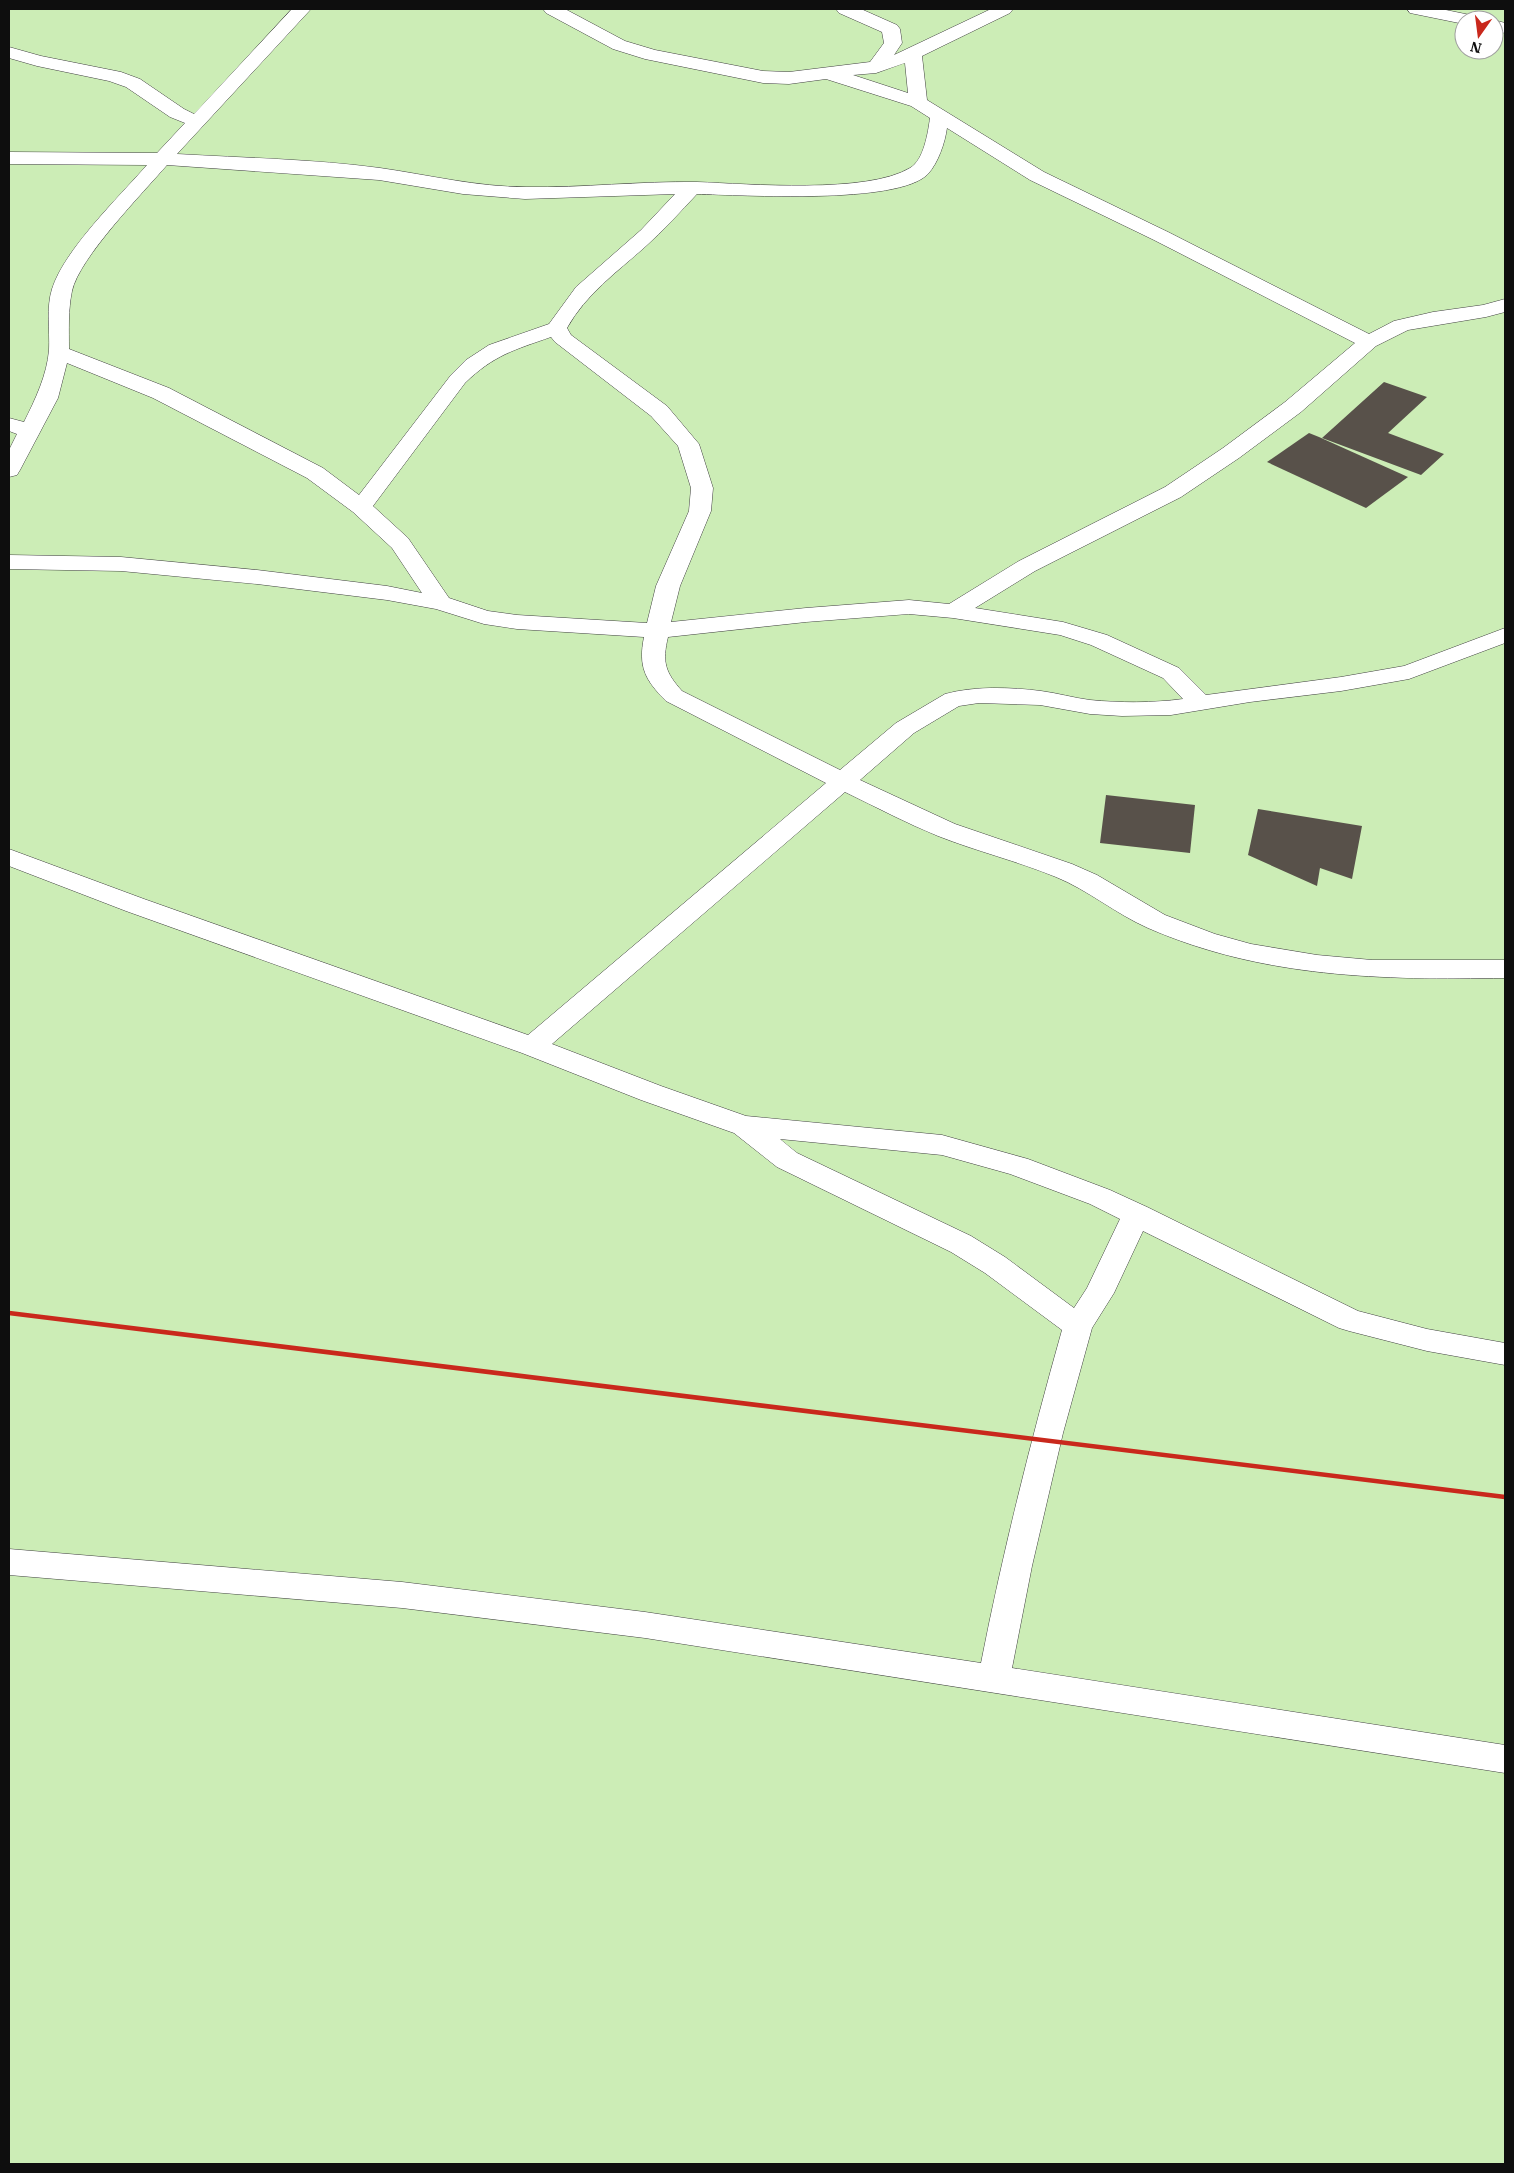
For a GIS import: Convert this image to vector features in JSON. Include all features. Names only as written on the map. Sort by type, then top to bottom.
[{"type":"street","points":[[9,470],[47,398],[59,352],[59,313],[62,289],[79,256],[162,159],[302,9]]},
{"type":"street","points":[[552,9],[619,45],[651,55],[763,77],[789,78],[876,67],[913,54],[1004,9]]},
{"type":"street","points":[[845,9],[872,19],[891,29],[893,43],[876,67]]},
{"type":"street","points":[[1416,9],[1454,17]]},
{"type":"street","points":[[9,52],[37,61],[94,71],[133,83],[177,113],[197,122]]},
{"type":"street","points":[[913,54],[918,102]]},
{"type":"street","points":[[826,73],[918,102],[1037,176],[1161,236],[1369,342]]},
{"type":"street","points":[[9,158],[162,159],[379,174],[463,188],[525,193],[692,188],[818,190],[866,187],[900,181],[920,171],[932,147],[940,116]]},
{"type":"street","points":[[361,507],[458,379],[473,364],[496,349],[557,328],[562,316],[597,276],[641,241],[692,188]]},
{"type":"street","points":[[952,611],[1027,566],[1173,492],[1231,454],[1293,407],[1369,342],[1401,325],[1433,318],[1486,311],[1505,305]]},
{"type":"street","points":[[557,328],[562,338],[659,411],[688,444],[702,488],[700,511],[668,586],[656,631],[653,652],[654,669],[659,681],[674,696],[842,781],[946,830],[1062,870],[1088,882],[1156,921],[1206,940],[1250,954],[1317,964],[1372,969],[1505,969]]},
{"type":"street","points":[[59,352],[161,393],[315,474],[361,507],[400,543],[441,603]]},
{"type":"street","points":[[9,424],[30,431]]},
{"type":"street","points":[[9,562],[122,564],[329,585],[441,603],[484,616],[517,622],[656,631],[806,614],[899,608],[952,611],[1063,629],[1099,640],[1171,673],[1201,703]]},
{"type":"street","points":[[532,1046],[905,728],[953,699],[979,696],[1040,698],[1122,709],[1171,708],[1340,684],[1409,672],[1505,635]]},
{"type":"street","points":[[9,857],[135,905],[532,1046],[651,1093],[744,1126],[942,1145],[1026,1169],[1100,1196],[1349,1320],[1390,1333],[1437,1344],[1505,1354]]},
{"type":"street","points":[[744,1126],[787,1160],[960,1244],[988,1261],[1078,1326]]},
{"type":"street","points":[[994,1678],[1016,1566],[1048,1433],[1078,1326],[1103,1285],[1137,1214]]},
{"type":"street","points":[[9,1562],[412,1596],[645,1625],[1505,1759]]},
{"type":"green space","points":[[9,9],[1505,9],[1505,2164],[9,2164]]},
{"type":"building","points":[[1384,382],[1427,397],[1388,433],[1444,454],[1421,475],[1322,438]]},
{"type":"building","points":[[1309,433],[1408,477],[1366,508],[1267,462]]},
{"type":"building","points":[[1106,795],[1195,805],[1190,853],[1100,843]]},
{"type":"building","points":[[1258,809],[1362,826],[1352,879],[1320,868],[1317,886],[1248,855]]},
{"type":"railway","points":[[9,1313],[1505,1497]]}]
